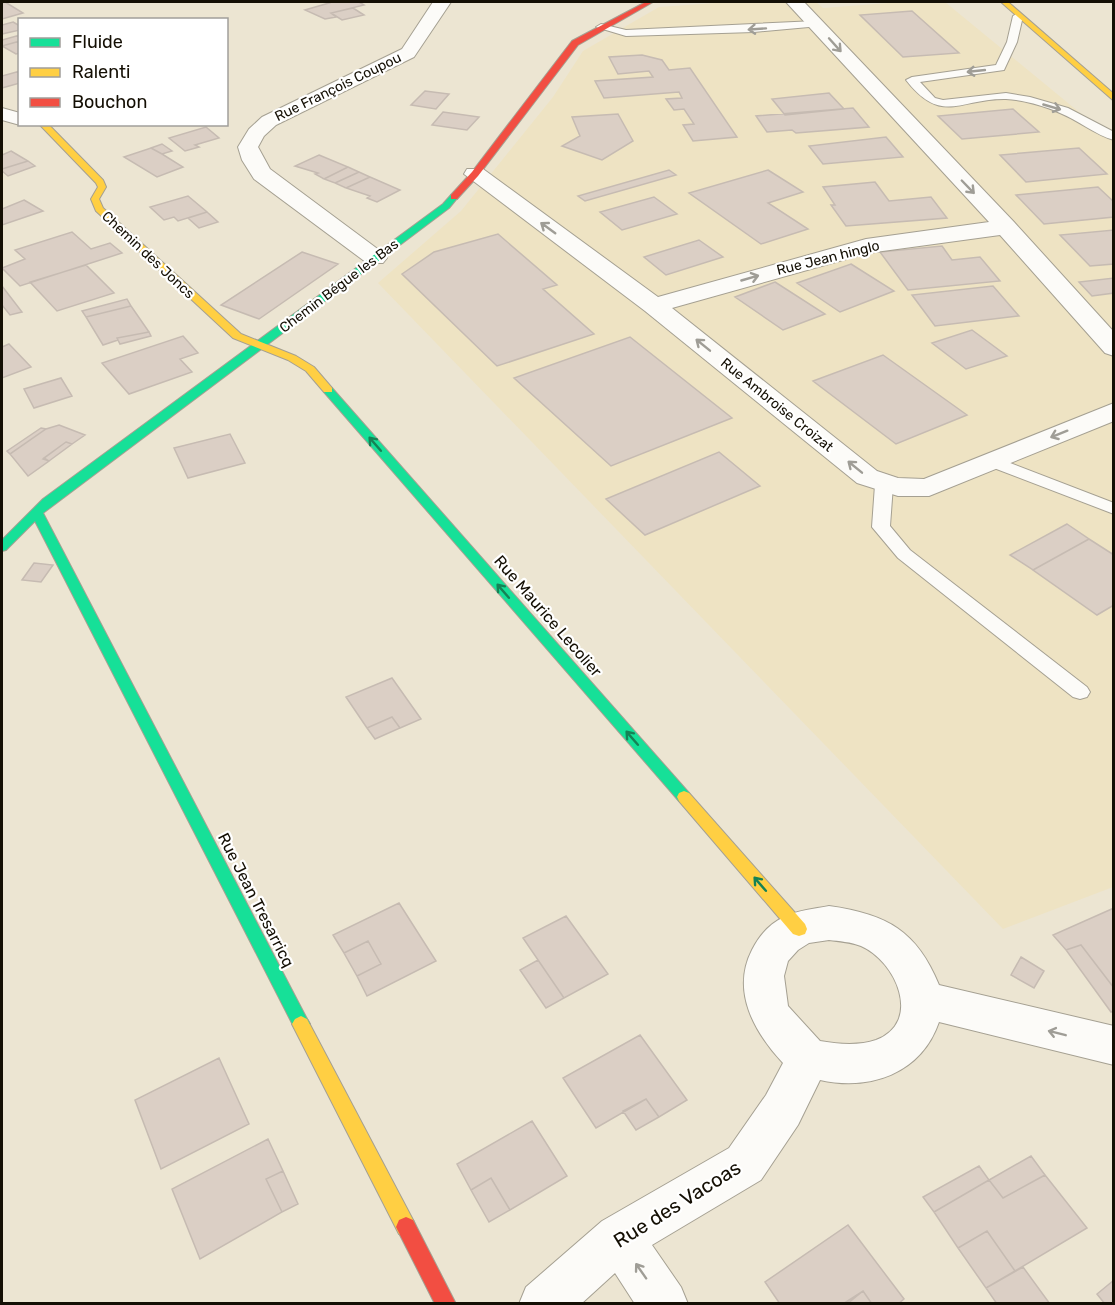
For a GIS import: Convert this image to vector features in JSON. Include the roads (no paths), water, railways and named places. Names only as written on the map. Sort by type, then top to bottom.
[{"type":"main road","name":"Chemin Bégue les Bas","points":[[2,547],[37,512],[446,206],[475,174],[575,42],[650,2]]},
{"type":"main road","points":[[1004,2],[1113,99]]},
{"type":"main road","name":"Chemin des Joncs","points":[[45,126],[100,182],[102,187],[95,199],[99,209],[227,328],[258,346]]},
{"type":"main road","name":"Rue Maurice Lecolier","points":[[258,346],[292,358],[310,369],[799,929]]},
{"type":"main road","name":"Rue Jean Tresarricq","points":[[37,512],[446,1304]]},
{"type":"street","name":"Rue François Coupou","points":[[375,258],[262,174],[252,160],[248,147],[255,133],[268,121],[408,53],[419,40],[442,2]]},
{"type":"street","points":[[795,2],[1006,227],[1113,348]]},
{"type":"street","points":[[2,114],[18,118]]},
{"type":"street","name":"Rue Ambroise Croizat","points":[[475,174],[654,306],[867,477],[884,485],[908,490],[929,487],[1113,411]]},
{"type":"street","name":"Rue Jean hinglo","points":[[654,306],[866,246],[1006,227]]},
{"type":"street","points":[[829,923],[863,928],[892,945],[914,970],[923,1000],[920,1024],[906,1046],[883,1060],[854,1065],[809,1058],[772,1020],[762,992],[764,965],[777,943],[799,929],[829,923]]},
{"type":"street","points":[[923,1000],[1113,1046]]},
{"type":"street","name":"Rue des Vacoas","points":[[543,1304],[619,1238],[745,1164],[782,1110],[809,1058]]},
{"type":"street","points":[[619,1238],[664,1304]]},
{"type":"lane","points":[[1018,16],[1012,42],[1000,68],[912,80],[931,100],[942,104],[1006,96],[1030,100],[1064,110],[1113,137]]},
{"type":"lane","points":[[601,27],[626,33],[754,29],[816,24]]},
{"type":"lane","points":[[992,461],[1113,508]]},
{"type":"lane","points":[[884,485],[881,527],[904,554],[1080,692]]}]
